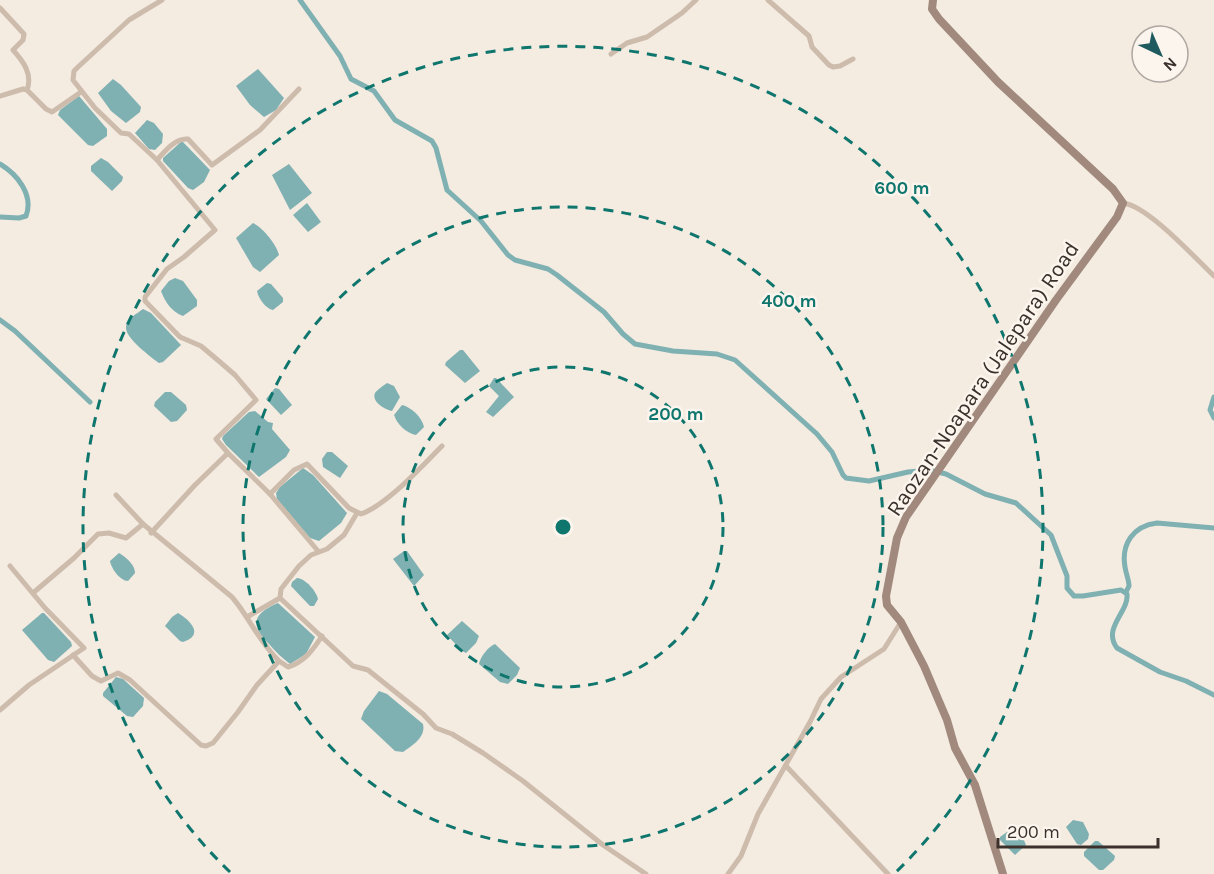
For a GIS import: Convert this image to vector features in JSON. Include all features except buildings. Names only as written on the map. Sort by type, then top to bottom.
[{"type":"main road","points":[[933,0],[932,9],[939,19],[991,74],[1113,189],[1123,203]]},
{"type":"main road","name":"Raozan-Noapara (Jalepara) Road","points":[[1003,874],[975,785],[955,748],[947,720],[928,675],[901,622],[888,605],[886,596],[897,538],[906,517],[1062,291],[1121,211],[1123,203]]},
{"type":"street","points":[[162,0],[129,20],[74,71],[73,80],[81,92],[121,133],[129,134],[157,160],[215,230],[167,269],[145,297],[145,301],[180,337],[201,346],[235,375],[256,400],[216,438],[270,494],[318,551]]},
{"type":"street","points":[[611,54],[627,43],[647,38],[696,0]]},
{"type":"street","points":[[768,0],[809,36],[812,47],[829,65],[840,66],[853,59]]},
{"type":"street","points":[[0,8],[24,34],[23,40],[13,50],[20,57],[30,78],[27,90]]},
{"type":"street","points":[[0,96],[23,88],[52,112],[81,92]]},
{"type":"street","points":[[157,160],[174,142],[182,138],[188,139],[212,165],[260,130],[299,89]]},
{"type":"street","points":[[1123,203],[1138,208],[1152,218],[1214,276]]},
{"type":"street","points":[[270,494],[294,470],[307,464],[349,508],[361,514],[385,500],[442,446]]},
{"type":"street","points":[[152,532],[228,453]]},
{"type":"street","points":[[116,495],[152,532],[232,597],[247,617],[257,636],[279,661],[288,667],[301,661],[322,636]]},
{"type":"street","points":[[280,598],[281,590],[299,566],[318,551],[327,549],[344,535],[357,513]]},
{"type":"street","points":[[33,593],[98,534],[109,533],[126,538],[143,524]]},
{"type":"street","points":[[1,706],[84,648],[10,566]]},
{"type":"street","points":[[247,617],[280,598]]},
{"type":"street","points":[[280,598],[353,666],[368,670],[423,714],[436,728],[452,734],[483,753],[523,781],[603,845],[646,874]]},
{"type":"street","points":[[728,874],[741,856],[759,814],[825,693],[852,669],[884,649],[901,622]]},
{"type":"street","points":[[73,656],[92,676],[101,681],[118,673],[130,680],[201,745],[206,746],[213,743],[257,685],[279,661]]},
{"type":"street","points":[[786,766],[888,874]]},
{"type":"water","points":[[258,69],[284,98],[276,110],[264,117],[250,105],[236,86]]},
{"type":"water","points":[[113,79],[141,107],[140,112],[126,123],[111,111],[98,93]]},
{"type":"water","points":[[79,96],[107,129],[107,136],[93,146],[88,145],[58,115],[60,110]]},
{"type":"water","points":[[147,120],[154,123],[163,134],[162,143],[155,150],[149,149],[135,133]]},
{"type":"water","points":[[182,141],[210,170],[204,182],[193,190],[188,188],[163,161],[163,158]]},
{"type":"water","points":[[101,158],[123,177],[112,191],[91,171],[91,166]]},
{"type":"water","points":[[289,164],[312,193],[290,210],[272,175]]},
{"type":"water","points":[[307,203],[321,222],[308,232],[293,215]]},
{"type":"water","points":[[253,223],[269,237],[279,255],[260,272],[253,267],[236,238]]},
{"type":"water","points":[[175,278],[183,281],[197,300],[197,306],[183,316],[169,306],[161,291],[169,281]]},
{"type":"water","points":[[267,283],[271,284],[283,298],[283,302],[273,310],[263,303],[257,291]]},
{"type":"water","points":[[143,309],[151,313],[181,345],[163,362],[159,363],[145,352],[134,342],[127,331],[128,321]]},
{"type":"water","points":[[460,350],[463,350],[480,371],[465,383],[445,365]]},
{"type":"water","points":[[494,378],[514,397],[493,417],[486,412],[499,396],[489,386]]},
{"type":"water","points":[[387,383],[394,386],[400,397],[392,411],[380,405],[374,396]]},
{"type":"water","points":[[275,388],[279,389],[292,405],[281,415],[266,399]]},
{"type":"water","points":[[165,392],[171,392],[186,405],[187,410],[177,421],[171,422],[154,406]]},
{"type":"water","points":[[402,405],[416,413],[423,423],[424,427],[416,435],[405,430],[395,418],[394,415]]},
{"type":"water","points":[[255,411],[268,422],[273,423],[272,429],[290,450],[286,457],[259,477],[222,439],[249,412]]},
{"type":"water","points":[[327,452],[332,452],[348,466],[340,478],[323,467],[322,459]]},
{"type":"water","points":[[303,468],[313,475],[347,513],[341,523],[319,541],[310,538],[277,499],[276,493],[280,487]]},
{"type":"water","points":[[407,551],[424,575],[414,586],[393,559]]},
{"type":"water","points":[[119,553],[130,562],[135,570],[128,581],[119,577],[110,561]]},
{"type":"water","points":[[297,578],[307,583],[315,592],[318,599],[314,606],[310,606],[291,586]]},
{"type":"water","points":[[278,603],[315,637],[306,654],[290,664],[263,637],[257,626],[257,620],[263,611]]},
{"type":"water","points":[[42,613],[71,642],[72,646],[54,662],[48,660],[22,630]]},
{"type":"water","points":[[178,613],[191,623],[194,632],[190,639],[183,642],[165,626]]},
{"type":"water","points":[[462,621],[479,636],[476,643],[466,653],[447,635]]},
{"type":"water","points":[[495,644],[520,668],[508,684],[500,682],[479,664],[485,652]]},
{"type":"water","points":[[116,677],[123,679],[144,698],[143,706],[133,717],[127,716],[103,696]]},
{"type":"water","points":[[379,691],[387,694],[423,724],[421,737],[403,752],[395,751],[361,719],[364,711]]},
{"type":"water","points":[[1073,820],[1083,822],[1089,834],[1088,839],[1081,845],[1077,844],[1066,827]]},
{"type":"water","points":[[1011,829],[1023,838],[1026,845],[1015,855],[1000,840],[1000,837]]},
{"type":"water","points":[[1095,841],[1115,856],[1114,860],[1103,870],[1099,870],[1084,856],[1084,852]]},
{"type":"waterway","points":[[300,0],[340,56],[351,79],[374,91],[395,120],[432,141],[447,190],[481,221],[508,255],[515,260],[548,269],[557,275],[604,312],[635,344],[673,351],[717,354],[735,360],[817,434],[832,452],[846,478],[869,481],[908,472],[930,470],[946,474],[985,494],[1016,503],[1051,535],[1067,576],[1067,588],[1074,596],[1121,590],[1127,594],[1127,601],[1114,627],[1113,641],[1117,648],[1160,672],[1186,681],[1214,695]]},
{"type":"waterway","points":[[0,164],[18,179],[28,200],[26,216],[0,217]]},
{"type":"waterway","points":[[0,320],[15,331],[90,402]]},
{"type":"waterway","points":[[1214,397],[1210,410],[1214,418]]},
{"type":"waterway","points":[[1126,592],[1129,581],[1125,567],[1125,551],[1135,532],[1157,523],[1214,528]]}]
